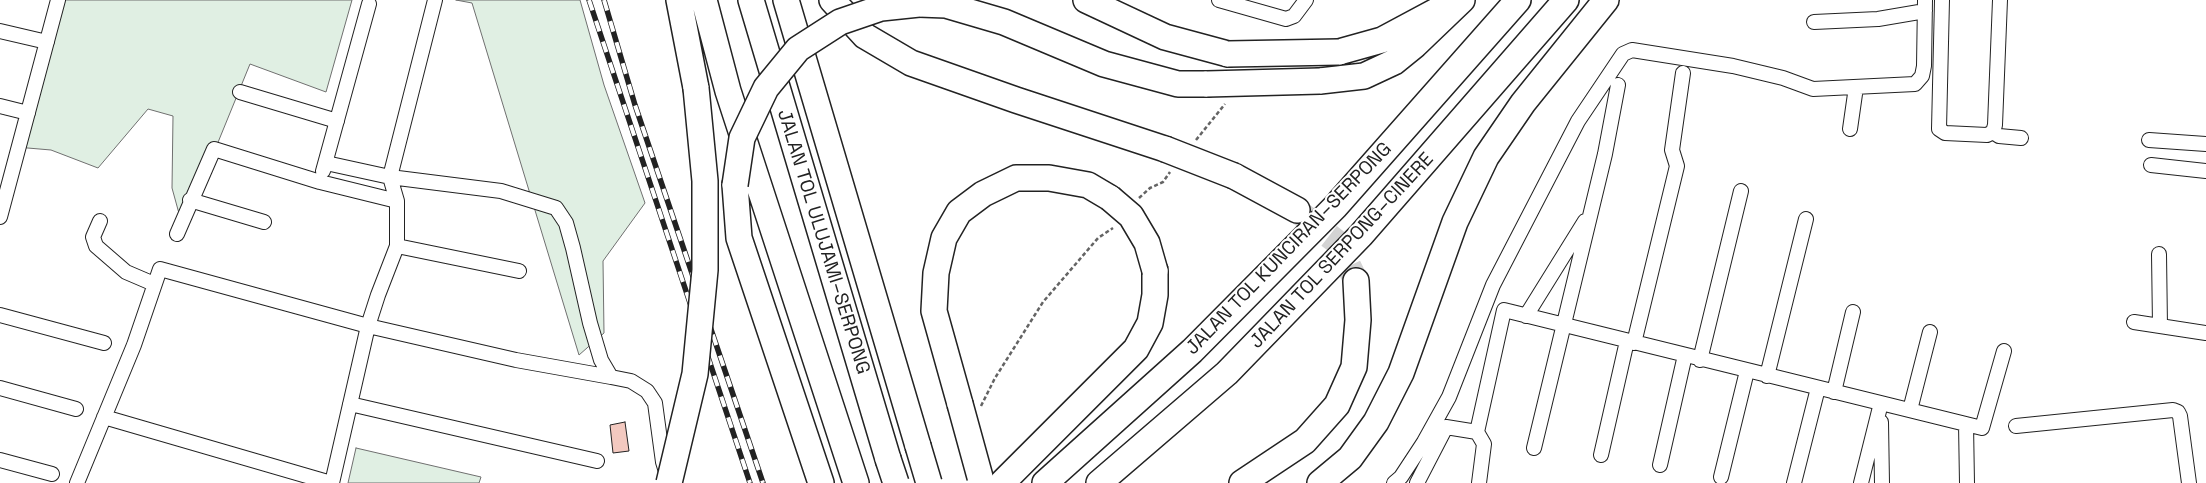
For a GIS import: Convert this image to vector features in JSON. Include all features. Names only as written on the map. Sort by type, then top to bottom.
[{"type":"highway","points":[[669,483],[695,374],[705,270],[705,181],[696,88],[679,0]]},
{"type":"highway","points":[[704,0],[728,91],[856,482]]},
{"type":"highway","name":"JALAN TOL ULUJAMI–SERPONG","points":[[751,0],[896,483]]},
{"type":"highway","name":"JALAN TOL ULUJAMI–SERPONG","points":[[786,0],[929,483]]},
{"type":"highway","points":[[832,0],[865,36],[911,62],[1170,158],[1234,176],[1296,210]]},
{"type":"highway","points":[[1086,0],[1164,37],[1228,54],[1339,52],[1382,40],[1454,0]]},
{"type":"highway","points":[[821,483],[738,238],[735,185],[742,138],[766,88],[798,50],[840,22],[881,8],[919,4],[946,5],[1004,22],[1104,64],[1178,84],[1320,81],[1364,76],[1394,62],[1415,45],[1462,0]]},
{"type":"highway","name":"JALAN TOL KUNCIRAN–SERPONG","points":[[1045,483],[1192,351],[1322,220],[1518,0]]},
{"type":"highway","name":"JALAN TOL SERPONG–CINERE","points":[[1099,483],[1227,372],[1361,235],[1566,0]]},
{"type":"highway","points":[[1320,483],[1350,458],[1376,422],[1401,372],[1455,222],[1486,157],[1523,103],[1606,0]]},
{"type":"highway","points":[[1016,178],[1049,178],[1088,186],[1110,198],[1131,216],[1147,243],[1155,270],[1155,295],[1150,323],[1136,349],[1021,465],[988,481],[970,406],[934,311],[936,273],[944,238],[959,212],[983,194],[1016,178]]},
{"type":"highway","points":[[1242,483],[1304,441],[1338,405],[1354,367],[1358,320],[1356,281]]},
{"type":"street","points":[[0,217],[4,186],[28,113],[58,0]]},
{"type":"street","points":[[104,417],[332,483],[368,326],[378,294],[397,246],[397,200],[390,177],[435,0]]},
{"type":"street","points":[[1219,0],[1286,20],[1294,16],[1306,0]]},
{"type":"street","points":[[1942,0],[1939,129],[1945,133],[1987,135],[1993,132],[1996,125],[2000,0]]},
{"type":"street","points":[[320,182],[369,4]]},
{"type":"street","points":[[1394,483],[1401,477],[1424,442],[1448,397],[1493,286],[1578,121],[1623,54],[1632,50],[1733,66],[1783,78],[1813,89],[1914,84],[1922,76],[1925,5],[1878,19],[1814,22]]},
{"type":"street","points":[[0,31],[47,42]]},
{"type":"street","points":[[1600,455],[1676,166],[1672,150],[1683,74]]},
{"type":"street","points":[[1534,448],[1592,210],[1618,86]]},
{"type":"street","points":[[1850,129],[1856,87]]},
{"type":"street","points":[[240,92],[337,121]]},
{"type":"street","points":[[0,106],[28,113]]},
{"type":"street","points":[[1993,132],[1999,136],[2021,138]]},
{"type":"street","points":[[2149,140],[2206,144]]},
{"type":"street","points":[[177,234],[190,200],[214,149],[320,182],[397,200]]},
{"type":"street","points":[[326,163],[390,177],[501,191],[556,208],[566,223],[590,323],[601,360],[611,377]]},
{"type":"street","points":[[2151,166],[2206,170]]},
{"type":"street","points":[[1700,360],[1741,191]]},
{"type":"street","points":[[190,200],[264,222]]},
{"type":"street","points":[[1526,316],[1592,210]]},
{"type":"street","points":[[100,220],[93,237],[96,246],[126,272],[154,284]]},
{"type":"street","points":[[1767,376],[1806,220]]},
{"type":"street","points":[[397,246],[519,271]]},
{"type":"street","points":[[2159,254],[2160,326]]},
{"type":"street","points":[[77,483],[134,345],[160,269],[368,326],[516,360],[631,381],[648,391],[655,403],[663,462],[669,483]]},
{"type":"street","points":[[1479,483],[1484,444],[1476,432],[1504,310],[1700,360],[1982,428],[2004,351]]},
{"type":"street","points":[[1834,392],[1853,312]]},
{"type":"street","points":[[0,315],[104,343]]},
{"type":"street","points":[[2134,322],[2206,333]]},
{"type":"street","points":[[1910,410],[1930,332]]},
{"type":"street","points":[[1660,465],[1685,356]]},
{"type":"street","points":[[1721,477],[1747,371]]},
{"type":"street","points":[[0,388],[76,409]]},
{"type":"street","points":[[1794,483],[1818,388]]},
{"type":"street","points":[[1861,483],[1881,403]]},
{"type":"street","points":[[1881,403],[1882,483]]},
{"type":"street","points":[[350,404],[597,461]]},
{"type":"street","points":[[2016,426],[2173,410],[2178,412],[2180,416],[2189,483]]},
{"type":"street","points":[[1966,424],[1967,483]]},
{"type":"street","points":[[1417,483],[1446,427],[1476,432]]},
{"type":"street","points":[[0,460],[52,474]]},
{"type":"path","points":[[1192,144],[1228,99]]},
{"type":"path","points":[[1134,203],[1150,188],[1163,182],[1170,158]]},
{"type":"path","points":[[970,406],[995,378],[1043,302],[1098,238],[1116,225]]},
{"type":"green space","points":[[65,0],[352,0],[326,92],[250,64],[183,228],[172,188],[173,116],[148,109],[98,168],[51,150],[16,147]]},
{"type":"green space","points":[[456,0],[580,0],[604,85],[645,203],[603,261],[604,333],[579,355],[472,3]]},
{"type":"green space","points":[[356,448],[481,477],[479,483],[348,483]]},
{"type":"building","points":[[625,422],[629,451],[613,453],[610,425]]},
{"type":"tunnel","points":[[1300,213],[1337,242],[1356,281]]},
{"type":"railway","points":[[589,0],[750,483]]},
{"type":"railway","points":[[604,0],[635,105],[763,483]]}]
